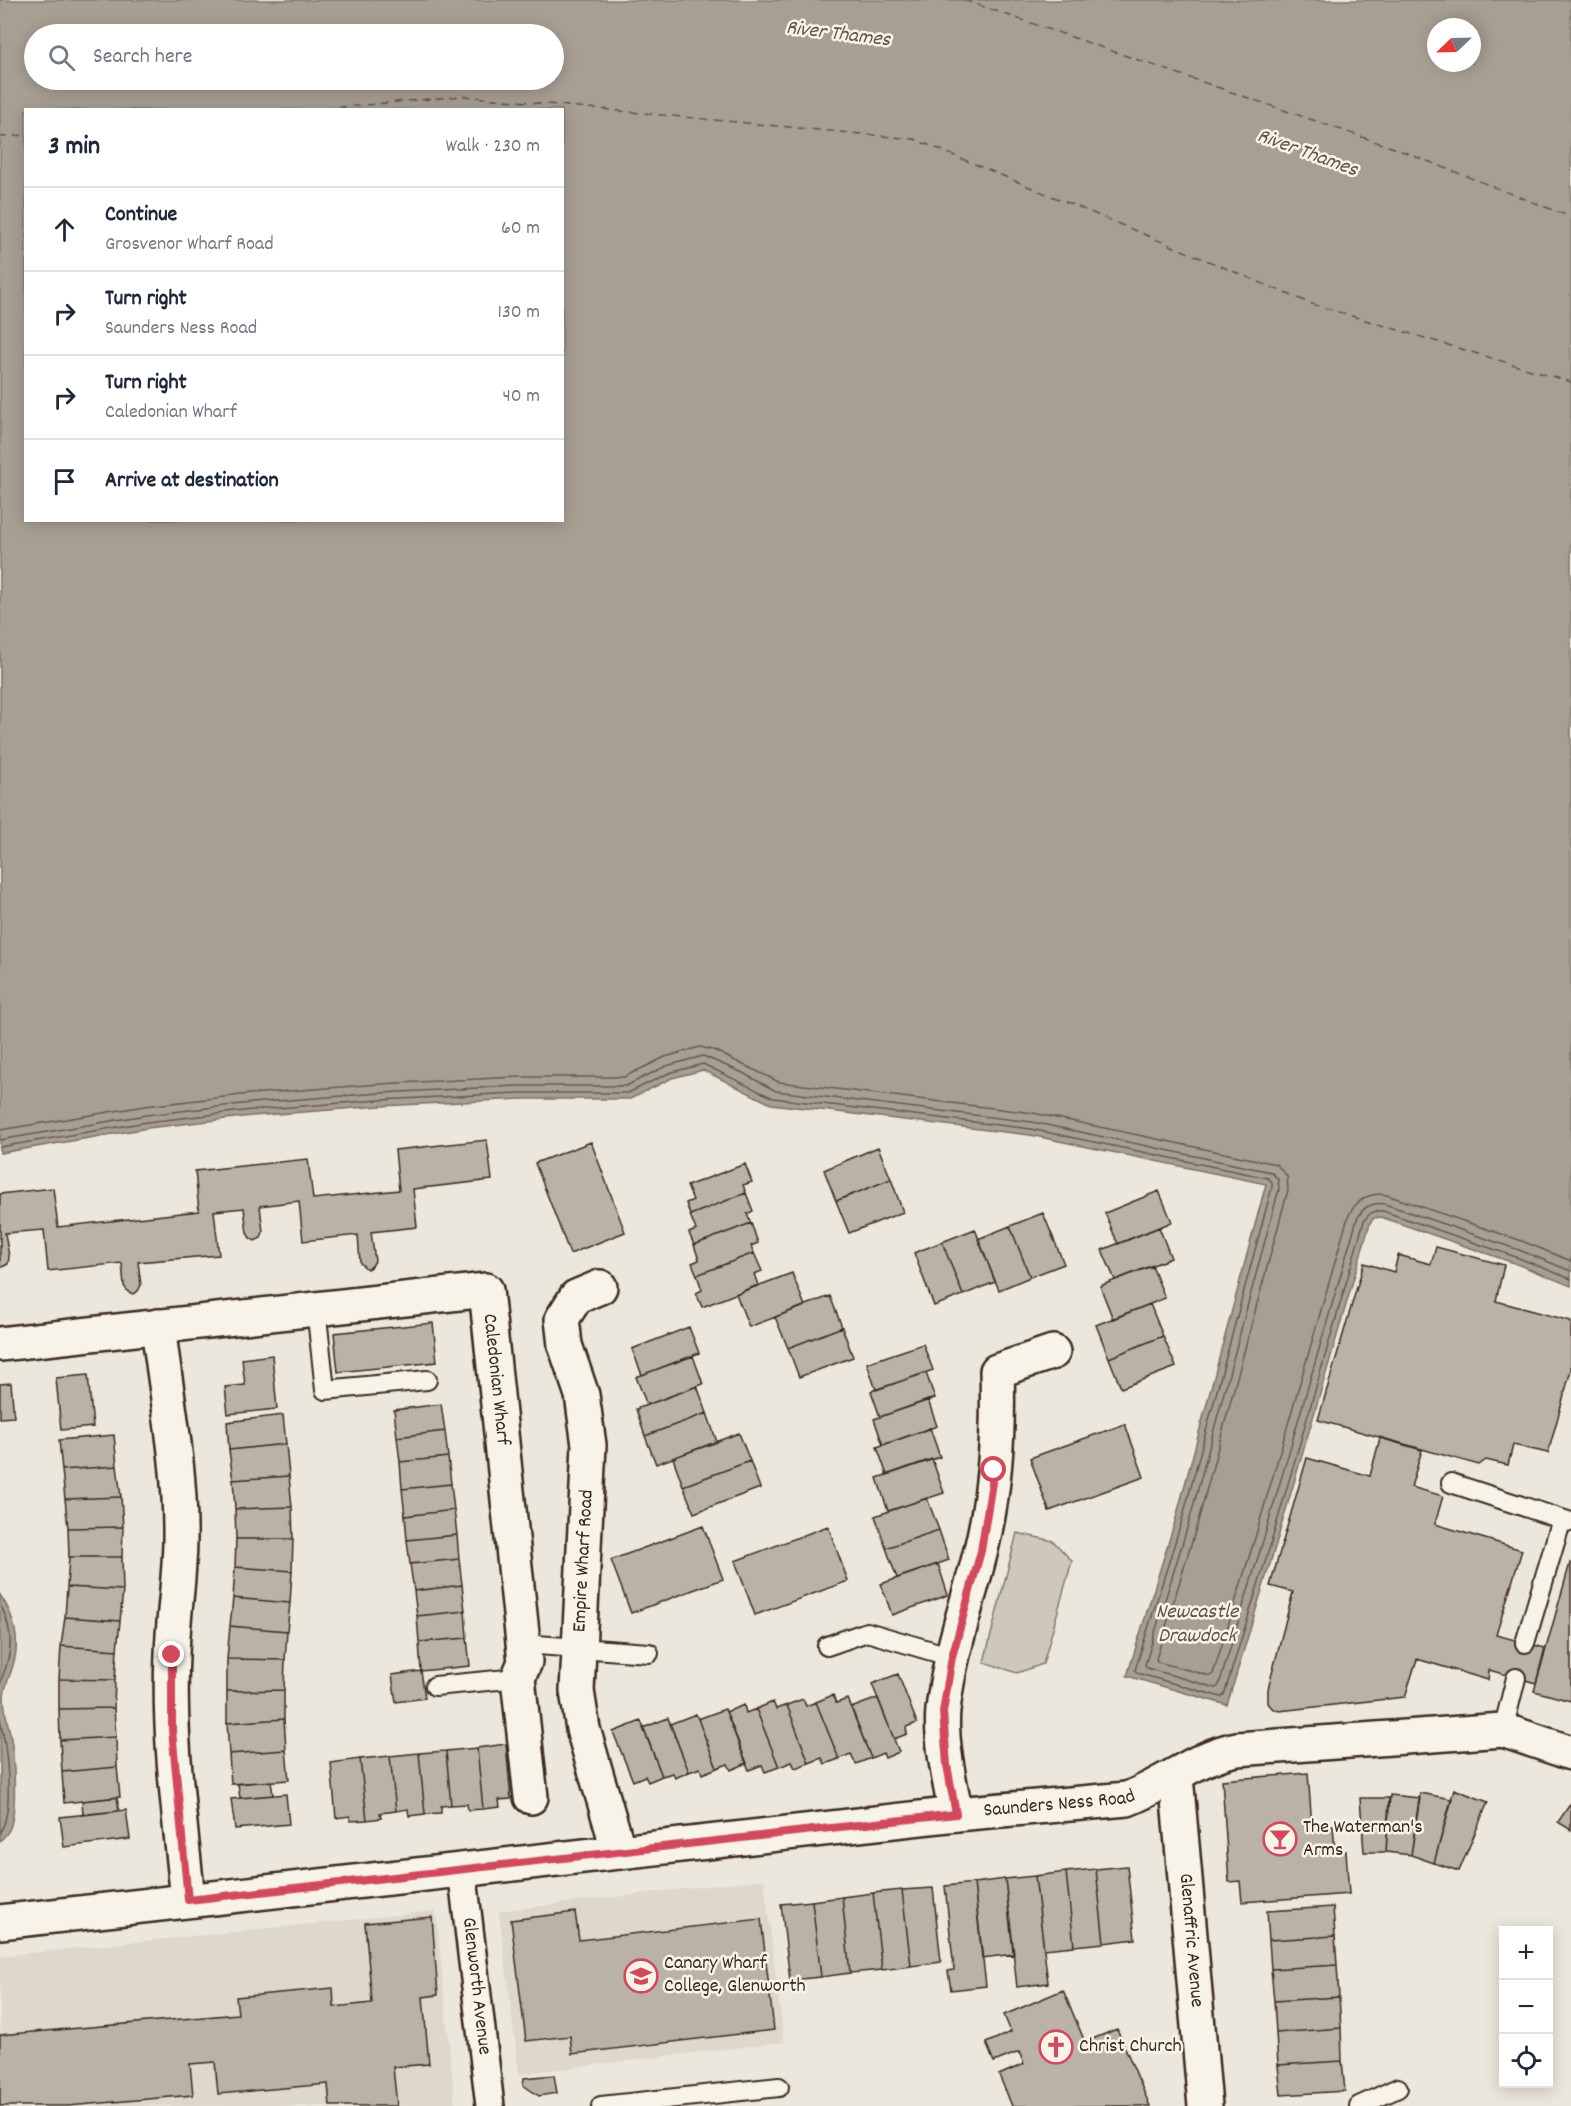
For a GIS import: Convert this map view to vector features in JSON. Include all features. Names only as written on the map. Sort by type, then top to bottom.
[{"type":"street","name":"Empire Wharf Road","points":[[600,1287],[576,1297],[562,1319],[565,1345],[582,1395],[589,1445],[577,1690],[583,1729],[619,1852]]},
{"type":"street","name":"Caledonian Wharf","points":[[0,1344],[486,1290],[525,1662],[518,1678],[531,1797]]},
{"type":"street","points":[[158,1326],[180,1528],[178,1596],[172,1655],[172,1730],[188,1900]]},
{"type":"street","points":[[956,1814],[947,1765],[943,1712],[952,1657],[981,1551],[994,1470],[999,1419],[997,1371],[1053,1352]]},
{"type":"street","name":"Saunders Ness Road","points":[[0,1922],[956,1814],[1127,1799],[1221,1752],[1237,1749],[1503,1730],[1571,1753]]},
{"type":"street","name":"Glenaffric Avenue","points":[[1176,1776],[1205,2106]]},
{"type":"street","name":"Glenworth Avenue","points":[[462,1869],[490,2106]]},
{"type":"lane","points":[[316,1308],[325,1390],[427,1380]]},
{"type":"lane","points":[[1451,1483],[1567,1521],[1525,1642]]},
{"type":"lane","points":[[827,1646],[867,1632],[952,1657]]},
{"type":"lane","points":[[523,1644],[649,1653]]},
{"type":"lane","points":[[435,1686],[518,1678]]},
{"type":"lane","points":[[1503,1730],[1515,1678]]},
{"type":"lane","points":[[601,2106],[779,2087]]},
{"type":"lane","points":[[1359,2106],[1398,2088]]},
{"type":"shaded area","points":[[1017,1533],[1053,1541],[1072,1561],[1043,1664],[1017,1673],[984,1662]]},
{"type":"shaded area","name":"Canary Wharf College, Glenworth","points":[[764,1879],[784,2042],[519,2074],[499,1911]]},
{"type":"shaded area","points":[[436,1911],[455,2106],[0,2106],[0,1956]]},
{"type":"water","points":[[0,0],[1571,0],[1571,1286],[1514,1263],[1381,1217],[1374,1218],[1370,1223],[1227,1705],[1127,1676],[1176,1518],[1266,1184],[1030,1135],[771,1104],[703,1070],[672,1078],[630,1099],[520,1099],[381,1106],[252,1116],[148,1128],[0,1153]]},
{"type":"water","points":[[0,1595],[15,1628],[16,1647],[4,1696],[13,1754],[14,1810],[9,1830],[0,1841]]},
{"type":"building","points":[[487,1140],[492,1180],[413,1189],[417,1227],[371,1232],[375,1261],[367,1269],[360,1263],[358,1235],[303,1241],[299,1201],[260,1206],[263,1232],[261,1238],[255,1241],[247,1233],[244,1208],[214,1211],[219,1255],[138,1262],[141,1285],[133,1294],[128,1292],[124,1286],[122,1263],[48,1271],[44,1230],[5,1233],[8,1264],[0,1268],[0,1194],[53,1188],[58,1227],[199,1211],[195,1171],[308,1159],[313,1199],[399,1190],[395,1150]]},
{"type":"building","points":[[591,1142],[625,1232],[570,1254],[535,1163]]},
{"type":"building","points":[[878,1147],[891,1179],[836,1201],[824,1170]]},
{"type":"building","points":[[745,1164],[752,1182],[743,1185],[746,1193],[690,1215],[686,1203],[693,1200],[687,1186]]},
{"type":"building","points":[[891,1179],[903,1212],[849,1233],[836,1201]]},
{"type":"building","points":[[1159,1191],[1172,1222],[1118,1244],[1105,1213]]},
{"type":"building","points":[[746,1193],[753,1211],[747,1214],[751,1223],[694,1245],[689,1233],[696,1230],[690,1215]]},
{"type":"building","points":[[1043,1213],[1064,1264],[1030,1277],[1010,1226]]},
{"type":"building","points":[[751,1223],[758,1243],[751,1246],[754,1253],[697,1275],[692,1263],[699,1260],[694,1245]]},
{"type":"building","points":[[1010,1226],[1030,1277],[999,1290],[978,1239]]},
{"type":"building","points":[[1159,1227],[1171,1258],[1115,1280],[1102,1250]]},
{"type":"building","points":[[975,1229],[995,1282],[963,1295],[942,1242]]},
{"type":"building","points":[[942,1242],[963,1295],[934,1306],[914,1253]]},
{"type":"building","points":[[1436,1247],[1504,1265],[1496,1301],[1571,1321],[1571,1370],[1548,1453],[1513,1445],[1508,1465],[1486,1460],[1479,1465],[1318,1420],[1364,1263],[1394,1272],[1398,1255],[1431,1264]]},
{"type":"building","points":[[754,1253],[762,1271],[754,1274],[758,1285],[702,1307],[696,1293],[702,1290],[697,1275]]},
{"type":"building","points":[[1152,1266],[1165,1298],[1113,1319],[1100,1286]]},
{"type":"building","points":[[792,1273],[805,1306],[749,1327],[736,1294]]},
{"type":"building","points":[[830,1296],[842,1327],[788,1348],[775,1317]]},
{"type":"building","points":[[1150,1304],[1163,1336],[1109,1358],[1096,1325]]},
{"type":"building","points":[[433,1323],[437,1362],[338,1372],[334,1333]]},
{"type":"building","points":[[689,1327],[699,1353],[642,1375],[632,1349]]},
{"type":"building","points":[[842,1327],[853,1357],[799,1377],[788,1348]]},
{"type":"building","points":[[1163,1336],[1176,1367],[1121,1388],[1109,1358]]},
{"type":"building","points":[[923,1344],[933,1370],[876,1390],[867,1363]]},
{"type":"building","points":[[272,1355],[277,1409],[228,1414],[225,1387],[245,1385],[242,1359]]},
{"type":"building","points":[[693,1356],[703,1384],[647,1405],[636,1377]]},
{"type":"building","points":[[926,1373],[935,1398],[880,1417],[871,1391]]},
{"type":"building","points":[[88,1375],[93,1427],[61,1430],[56,1378]]},
{"type":"building","points":[[11,1383],[14,1417],[0,1418],[0,1384]]},
{"type":"building","points":[[697,1386],[707,1413],[645,1436],[636,1409]]},
{"type":"building","points":[[928,1400],[937,1426],[883,1445],[874,1419]]},
{"type":"building","points":[[441,1404],[445,1431],[397,1437],[394,1410]]},
{"type":"building","points":[[707,1413],[717,1442],[656,1464],[645,1436]]},
{"type":"building","points":[[283,1415],[286,1444],[229,1450],[227,1422]]},
{"type":"building","points":[[1125,1424],[1144,1477],[1049,1511],[1030,1458]]},
{"type":"building","points":[[930,1428],[940,1457],[887,1475],[877,1447]]},
{"type":"building","points":[[445,1431],[448,1457],[400,1462],[397,1437]]},
{"type":"building","points":[[739,1433],[750,1461],[683,1486],[673,1458]]},
{"type":"building","points":[[114,1435],[117,1466],[62,1470],[59,1440]]},
{"type":"building","points":[[1380,1438],[1422,1450],[1411,1487],[1443,1496],[1435,1524],[1522,1550],[1496,1635],[1545,1648],[1536,1683],[1489,1670],[1488,1680],[1417,1659],[1405,1697],[1279,1711],[1268,1703],[1268,1689],[1293,1592],[1270,1586],[1307,1458],[1370,1476]]},
{"type":"building","points":[[286,1444],[289,1476],[233,1480],[229,1450]]},
{"type":"building","points":[[448,1457],[451,1484],[402,1489],[400,1462]]},
{"type":"building","points":[[932,1459],[944,1493],[888,1511],[877,1478]]},
{"type":"building","points":[[750,1461],[760,1488],[694,1513],[683,1486]]},
{"type":"building","points":[[117,1466],[121,1497],[65,1499],[62,1470]]},
{"type":"building","points":[[289,1476],[292,1507],[235,1509],[233,1480]]},
{"type":"building","points":[[451,1484],[454,1510],[405,1516],[402,1489]]},
{"type":"building","points":[[121,1497],[123,1527],[68,1528],[65,1499]]},
{"type":"building","points":[[927,1498],[939,1530],[886,1548],[875,1516]]},
{"type":"building","points":[[292,1507],[293,1539],[236,1539],[235,1509]]},
{"type":"building","points":[[454,1510],[457,1535],[407,1540],[405,1516]]},
{"type":"building","points":[[703,1526],[723,1579],[631,1613],[611,1560]]},
{"type":"building","points":[[828,1526],[848,1581],[755,1615],[735,1561]]},
{"type":"building","points":[[123,1527],[122,1557],[69,1557],[68,1528]]},
{"type":"building","points":[[939,1530],[949,1560],[897,1578],[886,1548]]},
{"type":"building","points":[[457,1535],[459,1559],[410,1564],[407,1540]]},
{"type":"building","points":[[236,1539],[293,1539],[292,1571],[235,1567]]},
{"type":"building","points":[[69,1557],[122,1557],[123,1590],[67,1587]]},
{"type":"building","points":[[459,1559],[462,1585],[414,1591],[410,1564]]},
{"type":"building","points":[[938,1564],[948,1595],[892,1615],[881,1584]]},
{"type":"building","points":[[1571,1564],[1571,1701],[1534,1691]]},
{"type":"building","points":[[235,1567],[292,1571],[290,1603],[233,1598]]},
{"type":"building","points":[[462,1585],[465,1611],[417,1616],[414,1591]]},
{"type":"building","points":[[67,1587],[123,1590],[120,1621],[65,1617]]},
{"type":"building","points":[[233,1598],[290,1603],[287,1631],[230,1626]]},
{"type":"building","points":[[465,1611],[467,1638],[419,1642],[417,1616]]},
{"type":"building","points":[[65,1617],[120,1621],[117,1650],[61,1646]]},
{"type":"building","points":[[230,1626],[287,1631],[285,1660],[227,1659]]},
{"type":"building","points":[[467,1638],[470,1666],[421,1671],[419,1642]]},
{"type":"building","points":[[61,1646],[117,1650],[115,1680],[59,1679]]},
{"type":"building","points":[[227,1659],[285,1660],[284,1690],[227,1691]]},
{"type":"building","points":[[421,1671],[425,1698],[396,1702],[392,1675]]},
{"type":"building","points":[[898,1674],[917,1723],[906,1727],[907,1734],[894,1739],[872,1684]]},
{"type":"building","points":[[59,1679],[115,1680],[114,1708],[59,1709]]},
{"type":"building","points":[[284,1690],[284,1719],[227,1723],[227,1691]]},
{"type":"building","points":[[833,1695],[836,1703],[848,1699],[871,1758],[856,1764],[851,1754],[839,1759],[816,1702]]},
{"type":"building","points":[[878,1698],[899,1752],[885,1758],[883,1753],[871,1758],[851,1708]]},
{"type":"building","points":[[803,1699],[806,1706],[816,1702],[839,1759],[825,1764],[822,1758],[809,1763],[787,1705]]},
{"type":"building","points":[[773,1702],[776,1709],[787,1705],[809,1763],[795,1768],[792,1762],[779,1767],[756,1709]]},
{"type":"building","points":[[744,1705],[746,1713],[756,1709],[779,1767],[765,1772],[762,1765],[749,1770],[726,1712]]},
{"type":"building","points":[[114,1708],[116,1737],[60,1740],[59,1709]]},
{"type":"building","points":[[725,1709],[747,1763],[731,1770],[728,1764],[717,1768],[698,1719]]},
{"type":"building","points":[[696,1714],[717,1768],[702,1774],[700,1768],[689,1772],[670,1724]]},
{"type":"building","points":[[668,1718],[689,1772],[675,1778],[673,1773],[662,1776],[643,1728]]},
{"type":"building","points":[[284,1719],[286,1750],[229,1754],[227,1723]]},
{"type":"building","points":[[641,1721],[662,1776],[648,1782],[645,1776],[633,1781],[613,1732]]},
{"type":"building","points":[[116,1737],[117,1767],[62,1772],[60,1740]]},
{"type":"building","points":[[506,1744],[511,1799],[499,1800],[500,1807],[483,1809],[477,1748]]},
{"type":"building","points":[[477,1748],[483,1809],[468,1810],[467,1804],[451,1805],[446,1751]]},
{"type":"building","points":[[286,1750],[289,1780],[231,1784],[229,1754]]},
{"type":"building","points":[[446,1751],[451,1805],[441,1806],[441,1813],[425,1814],[419,1753]]},
{"type":"building","points":[[419,1753],[425,1814],[409,1816],[408,1809],[396,1811],[390,1756]]},
{"type":"building","points":[[390,1756],[396,1811],[380,1813],[381,1818],[367,1820],[360,1759]]},
{"type":"building","points":[[360,1759],[367,1820],[350,1821],[350,1816],[336,1818],[331,1763]]},
{"type":"building","points":[[117,1767],[120,1797],[64,1803],[62,1772]]},
{"type":"building","name":"The Waterman's Arms","points":[[1308,1773],[1312,1827],[1333,1825],[1335,1852],[1346,1851],[1349,1894],[1242,1902],[1240,1881],[1229,1882],[1222,1780]]},
{"type":"building","points":[[271,1781],[273,1795],[240,1798],[238,1784]]},
{"type":"building","points":[[1454,1789],[1488,1802],[1459,1871],[1434,1863]]},
{"type":"building","points":[[1420,1793],[1452,1799],[1434,1863],[1411,1855]]},
{"type":"building","points":[[286,1794],[289,1824],[235,1829],[231,1799]]},
{"type":"building","points":[[1390,1795],[1420,1798],[1411,1855],[1386,1852]]},
{"type":"building","points":[[117,1797],[119,1811],[83,1815],[82,1801]]},
{"type":"building","points":[[1360,1798],[1389,1798],[1386,1852],[1364,1852]]},
{"type":"building","points":[[1571,1803],[1571,1830],[1558,1822]]},
{"type":"building","points":[[126,1810],[130,1839],[64,1847],[60,1817]]},
{"type":"building","points":[[1127,1866],[1135,1939],[1104,1943],[1096,1869]]},
{"type":"building","points":[[1096,1869],[1104,1943],[1074,1946],[1066,1872]]},
{"type":"building","points":[[1066,1872],[1074,1946],[1044,1949],[1035,1876]]},
{"type":"building","points":[[1035,1876],[1048,1983],[1017,1987],[1005,1879]]},
{"type":"building","points":[[1005,1879],[1014,1954],[982,1958],[974,1883]]},
{"type":"building","points":[[974,1883],[986,1986],[951,1990],[948,1971],[954,1970],[945,1886]]},
{"type":"building","points":[[933,1888],[941,1962],[911,1966],[902,1890]]},
{"type":"building","points":[[902,1890],[911,1966],[882,1970],[873,1893]]},
{"type":"building","points":[[873,1893],[882,1970],[850,1973],[842,1897]]},
{"type":"building","points":[[842,1897],[850,1973],[821,1977],[812,1901]]},
{"type":"building","points":[[812,1901],[821,1977],[790,1980],[781,1904]]},
{"type":"building","points":[[1333,1907],[1335,1936],[1269,1940],[1267,1911]]},
{"type":"building","name":"Canary Wharf College, Glenworth","points":[[575,1912],[579,1940],[761,1919],[774,2030],[572,2054],[570,2036],[526,2041],[511,1920]]},
{"type":"building","points":[[432,1917],[438,1995],[423,1997],[429,2064],[393,2067],[397,2106],[330,2106],[328,2084],[218,2094],[215,2062],[190,2064],[193,2095],[68,2106],[0,2106],[0,2035],[238,2014],[236,1997],[333,1988],[334,2007],[372,2003],[365,1923]]},
{"type":"building","points":[[1335,1936],[1337,1965],[1271,1969],[1269,1940]]},
{"type":"building","points":[[1337,1965],[1339,1997],[1274,2001],[1271,1969]]},
{"type":"building","name":"Christ Church","points":[[1063,1990],[1085,2042],[1117,2029],[1150,2106],[1012,2106],[999,2075],[1024,2064],[1019,2052],[994,2062],[986,2043],[1011,2032],[1004,2015]]},
{"type":"building","points":[[1339,1997],[1341,2028],[1276,2033],[1274,2001]]},
{"type":"building","points":[[1341,2028],[1342,2061],[1278,2065],[1276,2033]]},
{"type":"building","points":[[1342,2061],[1345,2091],[1281,2095],[1278,2065]]},
{"type":"building","points":[[554,2075],[557,2093],[539,2096],[523,2085],[524,2078]]},
{"type":"ferry route","points":[[964,0],[1394,148],[1571,217]]},
{"type":"ferry route","points":[[332,108],[463,96],[914,139],[1312,304],[1571,382]]},
{"type":"ferry route","points":[[0,137],[24,135]]},
{"type":"place","name":"The Waterman's Arms","points":[[1280,1839]]},
{"type":"place","name":"Canary Wharf College, Glenworth","points":[[641,1976]]},
{"type":"place","name":"Christ Church","points":[[1056,2047]]},
{"type":"route","points":[[172,1655],[172,1730],[188,1900],[956,1814],[947,1765],[943,1712],[952,1657],[981,1551],[994,1470]]},
{"type":"water label","name":"River Thames","points":[[838,35]]},
{"type":"water label","name":"River Thames","points":[[1307,154]]},
{"type":"water label","name":"Newcastle Drawdock","points":[[1197,1625]]}]
